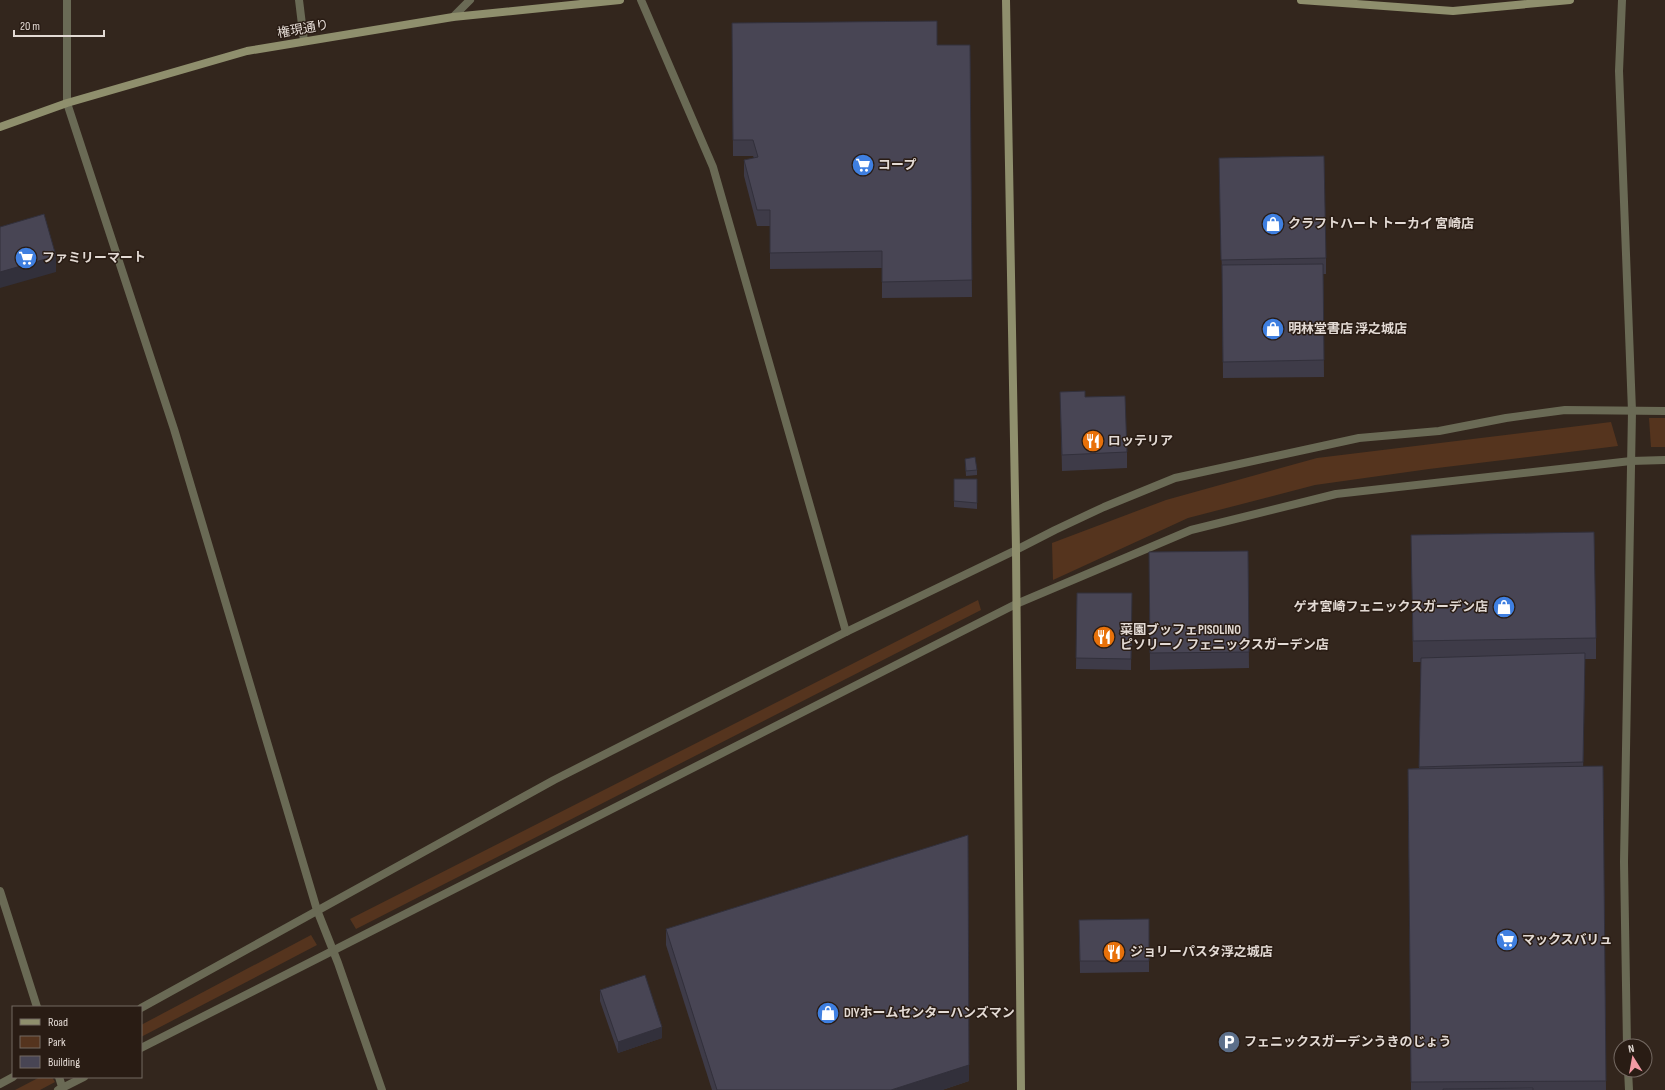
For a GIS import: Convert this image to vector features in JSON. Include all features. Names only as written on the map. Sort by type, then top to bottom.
[{"type":"street","points":[[68,0],[67,103],[174,429],[317,910],[334,951],[382,1090]]},
{"type":"street","points":[[299,0],[304,41]]},
{"type":"street","points":[[453,17],[470,0]]},
{"type":"street","name":"権現通り","points":[[0,127],[67,103],[247,51],[453,17],[620,0]]},
{"type":"street","points":[[642,0],[713,167],[846,632]]},
{"type":"street","points":[[1006,0],[1016,550],[1021,1090]]},
{"type":"street","points":[[1301,0],[1453,12],[1570,0]]},
{"type":"street","points":[[1622,0],[1620,71],[1632,411],[1624,862],[1627,1038]]},
{"type":"street","points":[[142,1007],[554,780],[846,632],[1016,550],[1054,530],[1104,507],[1175,478],[1359,438],[1439,430],[1506,418],[1565,410],[1665,411]]},
{"type":"street","points":[[142,1047],[1016,604],[1191,530],[1336,494],[1631,461],[1665,460]]},
{"type":"street","points":[[0,891],[37,1006]]},
{"type":"street","points":[[0,1084],[12,1078]]},
{"type":"street","points":[[59,1078],[61,1089],[82,1078]]},
{"type":"street","points":[[1628,1078],[1629,1090]]},
{"type":"green space","points":[[1649,418],[1665,418],[1665,447],[1651,447]]},
{"type":"green space","points":[[1611,422],[1618,446],[1429,469],[1315,485],[1188,518],[1053,580],[1052,543],[1166,500],[1317,458]]},
{"type":"green space","points":[[978,600],[981,610],[356,929],[350,919]]},
{"type":"green space","points":[[311,935],[317,945],[142,1036],[142,1024]]},
{"type":"green space","points":[[38,1078],[53,1078],[55,1082],[40,1090],[15,1090]]},
{"type":"building","name":"コープ","points":[[937,21],[937,45],[970,45],[972,280],[882,282],[882,251],[770,253],[770,210],[757,210],[744,160],[758,157],[753,140],[733,140],[732,23]]},
{"type":"building","name":"クラフトハート トーカイ 宮崎店","points":[[1324,156],[1326,258],[1221,260],[1219,158]]},
{"type":"building","name":"ファミリーマート","points":[[44,214],[56,256],[0,272],[0,227]]},
{"type":"building","name":"明林堂書店 浮之城店","points":[[1323,264],[1324,360],[1223,362],[1222,265]]},
{"type":"building","name":"ロッテリア","points":[[1085,391],[1085,397],[1125,396],[1127,452],[1062,455],[1060,392]]},
{"type":"building","points":[[975,457],[977,470],[966,471],[965,459]]},
{"type":"building","points":[[954,479],[977,479],[977,503],[954,501]]},
{"type":"building","name":"ゲオ宮崎フェニックスガーデン店","points":[[1594,532],[1596,638],[1413,641],[1411,535]]},
{"type":"building","points":[[1248,551],[1249,652],[1150,653],[1149,552]]},
{"type":"building","name":"菜園ブッフェPISOLINO ピソリーノ フェニックスガーデン店","points":[[1077,593],[1132,593],[1131,659],[1076,658]]},
{"type":"building","points":[[1585,653],[1583,762],[1419,767],[1421,658]]},
{"type":"building","name":"マックスバリュ","points":[[1603,766],[1606,1081],[1411,1082],[1408,769]]},
{"type":"building","name":"DIYホームセンターハンズマン","points":[[968,835],[969,1065],[891,1090],[717,1090],[666,929]]},
{"type":"building","name":"ジョリーパスタ浮之城店","points":[[1149,919],[1149,961],[1080,961],[1079,920]]},
{"type":"building","points":[[645,975],[662,1027],[618,1042],[600,990]]},
{"type":"building","points":[[1533,1088],[1533,1090],[1443,1090],[1443,1089]]},
{"type":"place","name":"コープ","points":[[863,165]]},
{"type":"place","name":"クラフトハート トーカイ 宮崎店","points":[[1273,224]]},
{"type":"place","name":"ファミリーマート","points":[[26,258]]},
{"type":"place","name":"明林堂書店 浮之城店","points":[[1273,329]]},
{"type":"place","name":"ロッテリア","points":[[1093,441]]},
{"type":"place","name":"ゲオ宮崎フェニックスガーデン店","points":[[1504,607]]},
{"type":"place","name":"菜園ブッフェPISOLINO ピソリーノ フェニックスガーデン店","points":[[1104,637]]},
{"type":"place","name":"マックスバリュ","points":[[1507,940]]},
{"type":"place","name":"ジョリーパスタ浮之城店","points":[[1114,952]]},
{"type":"place","name":"DIYホームセンターハンズマン","points":[[828,1013]]},
{"type":"place","name":"フェニックスガーデンうきのじょう","points":[[1229,1042]]}]
